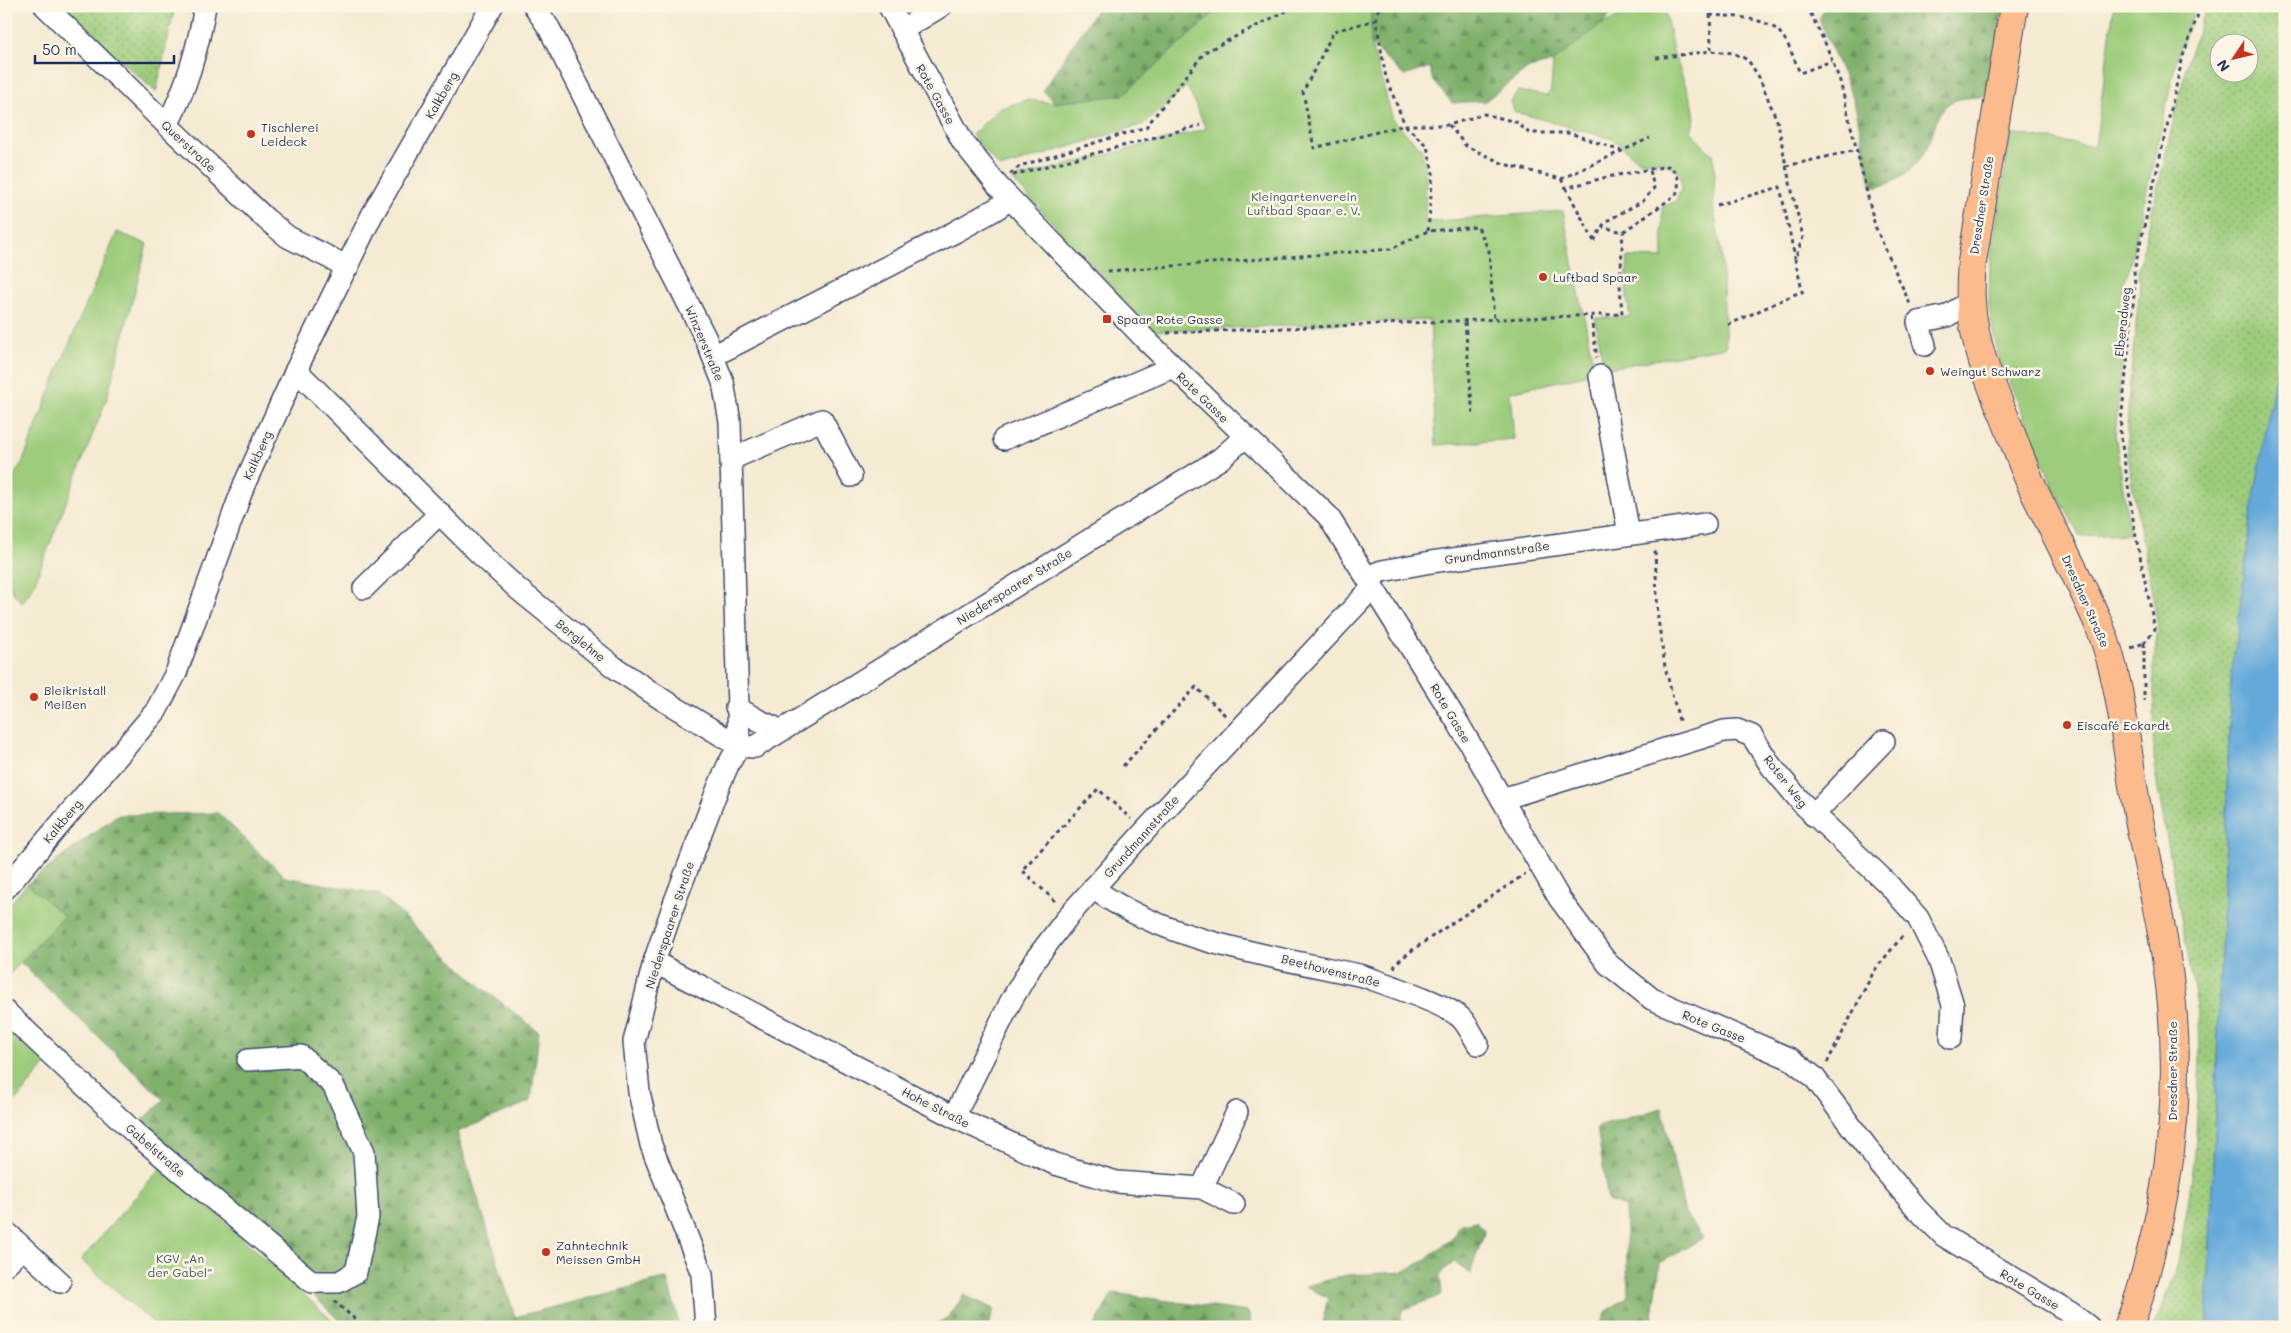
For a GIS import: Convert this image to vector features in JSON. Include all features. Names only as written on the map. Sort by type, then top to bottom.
[{"type":"main road","name":"Dresdner Straße","points":[[2014,6],[1972,262],[1971,301],[1980,354],[1993,388],[2034,491],[2083,589],[2110,655],[2118,690],[2172,1004],[2175,1055],[2170,1145],[2159,1224],[2140,1296],[2128,1327]]},
{"type":"street","name":"Querstraße","points":[[45,6],[166,125],[288,237],[348,268]]},
{"type":"street","points":[[166,125],[190,74],[200,38],[205,6]]},
{"type":"street","name":"Kalkberg","points":[[6,888],[156,711],[176,673],[244,484],[296,370],[348,268],[372,215],[492,6]]},
{"type":"street","name":"Winzerstraße","points":[[534,6],[549,28],[714,356],[723,382],[728,403],[731,459],[738,746]]},
{"type":"street","name":"Rote Gasse","points":[[889,6],[963,142],[1010,199],[1146,340],[1328,516],[1458,723],[1560,898],[1586,937],[1608,964],[1652,999],[1791,1060],[1814,1077],[1881,1166],[1917,1209],[1944,1236],[2071,1313],[2089,1327]]},
{"type":"street","points":[[902,30],[941,6]]},
{"type":"street","points":[[714,356],[955,232],[1010,199]]},
{"type":"street","points":[[1925,345],[1918,322],[1947,316],[1971,301]]},
{"type":"street","points":[[1004,439],[1174,367]]},
{"type":"street","name":"Berglehne","points":[[296,370],[519,590],[599,655],[663,700],[738,746]]},
{"type":"street","points":[[1600,376],[1628,534]]},
{"type":"street","points":[[731,459],[822,420],[851,476]]},
{"type":"street","name":"Niederspaarer Straße","points":[[706,1327],[702,1274],[651,1145],[639,1092],[634,1042],[654,962],[718,788],[738,746],[755,747],[1220,459],[1245,437]]},
{"type":"street","points":[[364,588],[440,513]]},
{"type":"street","name":"Grundmannstraße","points":[[954,1116],[1011,1001],[1035,960],[1070,914],[1240,730],[1370,582],[1382,571],[1431,562],[1705,524]]},
{"type":"street","points":[[736,707],[780,730]]},
{"type":"street","name":"Roter Weg","points":[[1502,799],[1724,731],[1737,730],[1752,736],[1781,779],[1814,814],[1887,883],[1918,918],[1939,960],[1953,1005],[1951,1038]]},
{"type":"street","points":[[1814,814],[1884,741]]},
{"type":"street","name":"Beethovenstraße","points":[[1093,888],[1125,909],[1166,926],[1213,942],[1362,976],[1386,984]]},
{"type":"street","name":"Hohe Straße","points":[[654,962],[954,1116],[1055,1164],[1117,1182],[1202,1188],[1234,1204]]},
{"type":"street","points":[[1386,984],[1449,1010],[1461,1018],[1478,1044]]},
{"type":"street","name":"Gabelstraße","points":[[6,1012],[136,1134],[312,1282]]},
{"type":"street","points":[[248,1060],[301,1056],[333,1085],[364,1152],[368,1217],[356,1272],[340,1282],[312,1282]]},
{"type":"street","points":[[1202,1188],[1237,1112]]},
{"type":"street","points":[[6,1232],[60,1282]]},
{"type":"street","points":[[6,1264],[23,1248]]},
{"type":"path","points":[[1201,125],[1006,177],[1020,166],[1146,127],[1205,52],[1296,6]]},
{"type":"path","points":[[1379,6],[1376,20],[1386,78],[1405,126],[1427,146],[1433,173],[1428,231]]},
{"type":"path","points":[[1710,6],[1711,52]]},
{"type":"path","points":[[1808,6],[1840,82],[1875,226],[1918,322]]},
{"type":"path","name":"Elberadweg","points":[[2144,643],[2155,628],[2135,532],[2120,432],[2135,285],[2134,271],[2183,56],[2201,6]]},
{"type":"path","points":[[1710,15],[1743,18],[1762,23],[1780,32],[1789,47],[1800,73],[1832,61]]},
{"type":"path","points":[[1376,20],[1334,32],[1303,92],[1314,148],[1405,126],[1449,125],[1484,114],[1516,122],[1528,133],[1570,133],[1621,151]]},
{"type":"path","points":[[1656,58],[1711,52],[1733,53],[1748,60],[1759,77],[1778,123],[1803,236],[1795,259]]},
{"type":"path","points":[[1449,125],[1466,146],[1504,164],[1561,178],[1650,138]]},
{"type":"path","points":[[1786,166],[1857,150]]},
{"type":"path","points":[[1566,188],[1607,177],[1668,166],[1674,170],[1678,176],[1679,186],[1676,196],[1623,232],[1603,227]]},
{"type":"path","points":[[1561,178],[1594,241],[1605,222],[1643,200],[1654,188],[1650,170]]},
{"type":"path","points":[[1717,205],[1780,187],[1802,293],[1728,325]]},
{"type":"path","points":[[1087,278],[1096,272],[1391,249],[1428,231],[1478,227],[1489,251],[1494,320]]},
{"type":"path","points":[[1146,340],[1154,334],[1622,314],[1620,285],[1623,232]]},
{"type":"path","points":[[1591,316],[1600,376]]},
{"type":"path","points":[[1465,322],[1473,417]]},
{"type":"path","points":[[1652,530],[1656,557],[1658,619],[1665,667],[1681,726]]},
{"type":"path","points":[[1123,766],[1196,687],[1240,730]]},
{"type":"path","points":[[1070,914],[1022,870],[1098,789],[1144,832]]},
{"type":"path","name":"Beethovenstraße","points":[[1386,984],[1396,963],[1415,948],[1540,864]]},
{"type":"path","points":[[1827,1064],[1874,971],[1905,932]]},
{"type":"path","points":[[312,1282],[364,1327]]},
{"type":"green space","points":[[60,6],[175,6],[156,92]]},
{"type":"green space","points":[[1099,6],[1222,6],[1123,95],[1055,103],[1043,90]]},
{"type":"green space","name":"Kleingartenverein Luftbad Spaar e. V.","points":[[1222,6],[1371,6],[1371,44],[1393,120],[1421,148],[1426,178],[1425,222],[1563,211],[1593,363],[1587,367],[1586,375],[1510,392],[1514,439],[1436,445],[1430,320],[1152,331],[1012,179],[1206,129],[1187,86],[1144,124],[1000,168],[972,135],[998,109],[1027,100],[1055,103],[1123,95]]},
{"type":"green space","points":[[1371,6],[1619,6],[1602,24],[1553,62],[1529,68],[1485,101],[1452,103],[1432,79],[1430,67],[1404,76],[1371,44]]},
{"type":"green space","points":[[1645,6],[1668,6],[1665,9],[1673,51],[1693,106],[1695,118],[1691,131],[1703,146],[1713,154],[1715,175],[1713,206],[1721,250],[1726,347],[1604,369],[1595,318],[1630,317],[1626,290],[1628,257],[1663,258],[1662,207],[1675,202],[1681,190],[1681,175],[1672,167],[1662,163],[1639,161],[1613,139],[1515,112],[1510,102],[1518,91],[1547,96],[1551,90],[1553,62],[1602,24]]},
{"type":"green space","points":[[1826,6],[2004,6],[1986,96],[1959,99],[1947,105],[1938,118],[1927,148],[1916,165],[1901,177],[1882,186],[1872,188],[1854,100],[1819,19]]},
{"type":"green space","points":[[2114,6],[2196,6],[2177,58],[2128,273],[2123,284],[2130,287],[2115,434],[2130,534],[2080,536],[2055,490],[1999,357],[1989,304],[1990,264],[2011,133],[2095,147]]},
{"type":"green space","points":[[2207,6],[2285,6],[2285,311],[2231,680],[2207,1327],[2154,1327],[2177,1269],[2195,1154],[2200,1058],[2199,1018],[2154,766],[2154,658],[2158,626],[2129,467],[2127,431],[2140,284],[2138,271],[2188,59]]},
{"type":"green space","points":[[117,232],[147,244],[107,398],[33,587],[22,603],[6,584],[6,488],[23,461],[59,368]]},
{"type":"green space","points":[[218,813],[285,877],[379,894],[484,989],[539,1032],[531,1101],[457,1132],[515,1317],[667,1278],[680,1327],[346,1327],[136,1126],[164,1100],[21,963],[64,916],[27,884],[117,815]]},
{"type":"green space","points":[[27,884],[64,916],[6,978],[6,909]]},
{"type":"green space","points":[[6,1023],[49,1061],[6,1112]]},
{"type":"green space","points":[[1662,1108],[1685,1214],[1703,1238],[1660,1263],[1652,1324],[1698,1327],[1598,1327],[1606,1312],[1628,1296],[1625,1207],[1608,1201],[1597,1127]]},
{"type":"green space","name":"KGV „An der Gabel“","points":[[163,1165],[339,1327],[158,1327],[81,1260]]},
{"type":"green space","points":[[1476,1221],[1485,1230],[1470,1274],[1454,1262],[1440,1274],[1442,1295],[1402,1310],[1400,1321],[1402,1327],[1321,1327],[1328,1298],[1305,1286],[1347,1275],[1403,1272],[1425,1260],[1453,1238],[1461,1224]]},
{"type":"green space","points":[[1113,1293],[1248,1312],[1251,1325],[1249,1327],[1094,1327]]},
{"type":"green space","points":[[964,1295],[994,1309],[988,1327],[928,1327],[948,1318]]},
{"type":"water","points":[[2285,311],[2285,1327],[2207,1327],[2231,680],[2253,503]]},
{"type":"place","name":"Tischlerei Leideck","points":[[251,134]]},
{"type":"place","name":"Luftbad Spaar","points":[[1543,277]]},
{"type":"place","name":"Spaar Rote Gasse","points":[[1107,319]]},
{"type":"place","name":"Weingut Schwarz","points":[[1930,371]]},
{"type":"place","name":"Bleikristall Meißen","points":[[34,697]]},
{"type":"place","name":"Eiscafé Eckardt","points":[[2067,725]]},
{"type":"place","name":"Zahntechnik Meissen GmbH","points":[[546,1252]]}]
